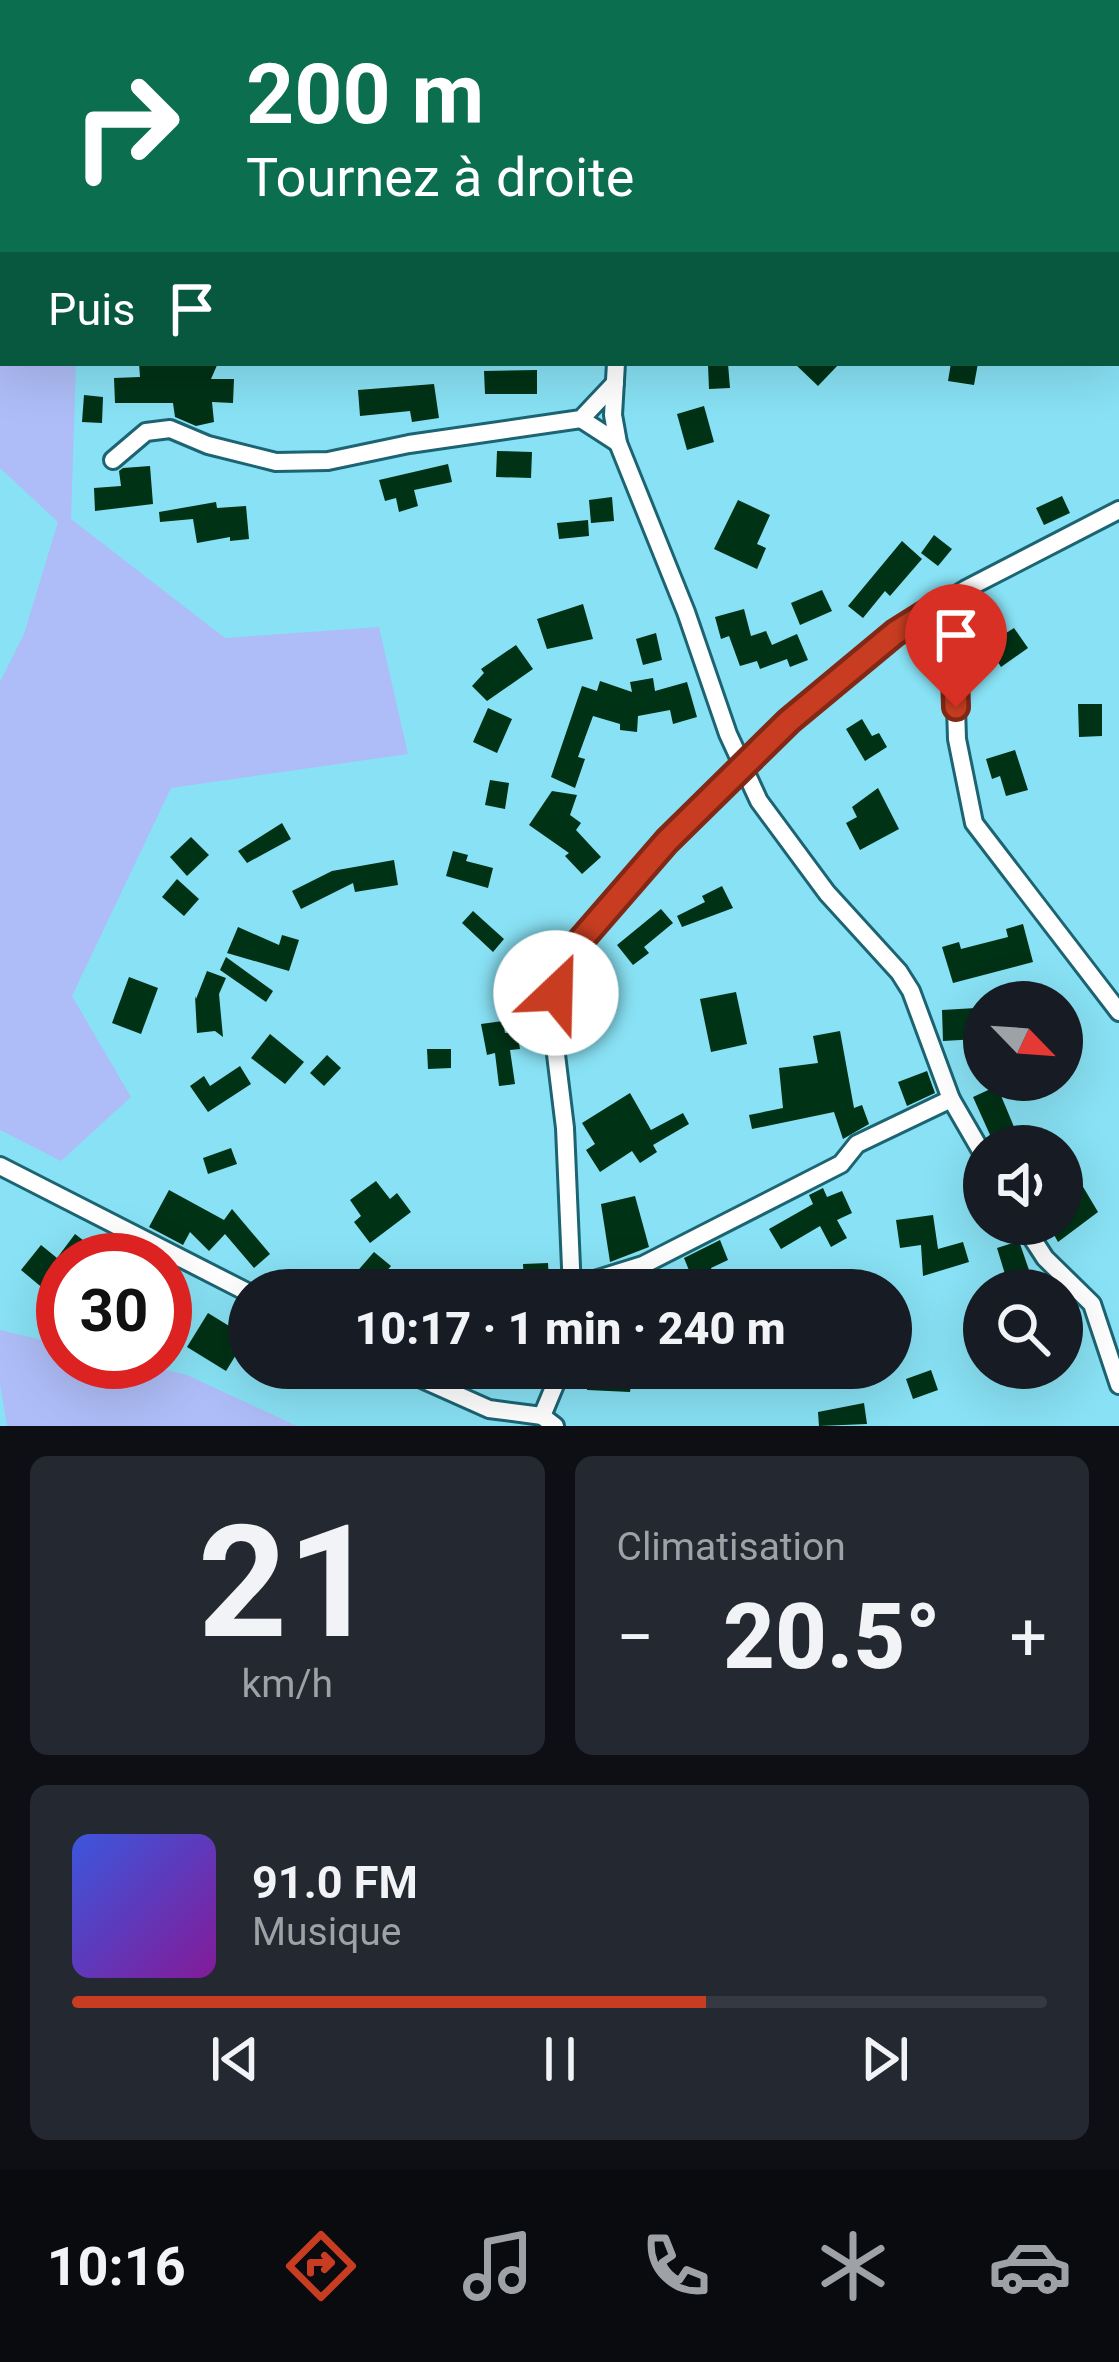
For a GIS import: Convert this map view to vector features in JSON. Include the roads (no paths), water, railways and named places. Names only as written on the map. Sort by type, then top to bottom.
[{"type":"street","points":[[616,366],[613,415],[618,443],[741,766],[781,833],[911,991],[951,1099],[966,1125]]},
{"type":"street","points":[[113,460],[146,432],[170,429],[208,445],[276,463],[328,461],[581,419],[615,383]]},
{"type":"street","points":[[581,419],[618,443]]},
{"type":"street","points":[[571,1269],[565,1128],[553,1030],[556,993],[568,955],[667,841],[741,766],[895,633],[965,589],[1119,510]]},
{"type":"street","points":[[930,611],[955,676],[957,739],[974,823],[1119,1012]]},
{"type":"street","points":[[631,1269],[841,1164],[856,1144],[951,1099]]},
{"type":"street","points":[[0,1166],[228,1282]]},
{"type":"street","points":[[1037,1245],[1092,1304],[1119,1385]]},
{"type":"street","points":[[444,1389],[489,1409],[548,1421],[556,1389]]}]
